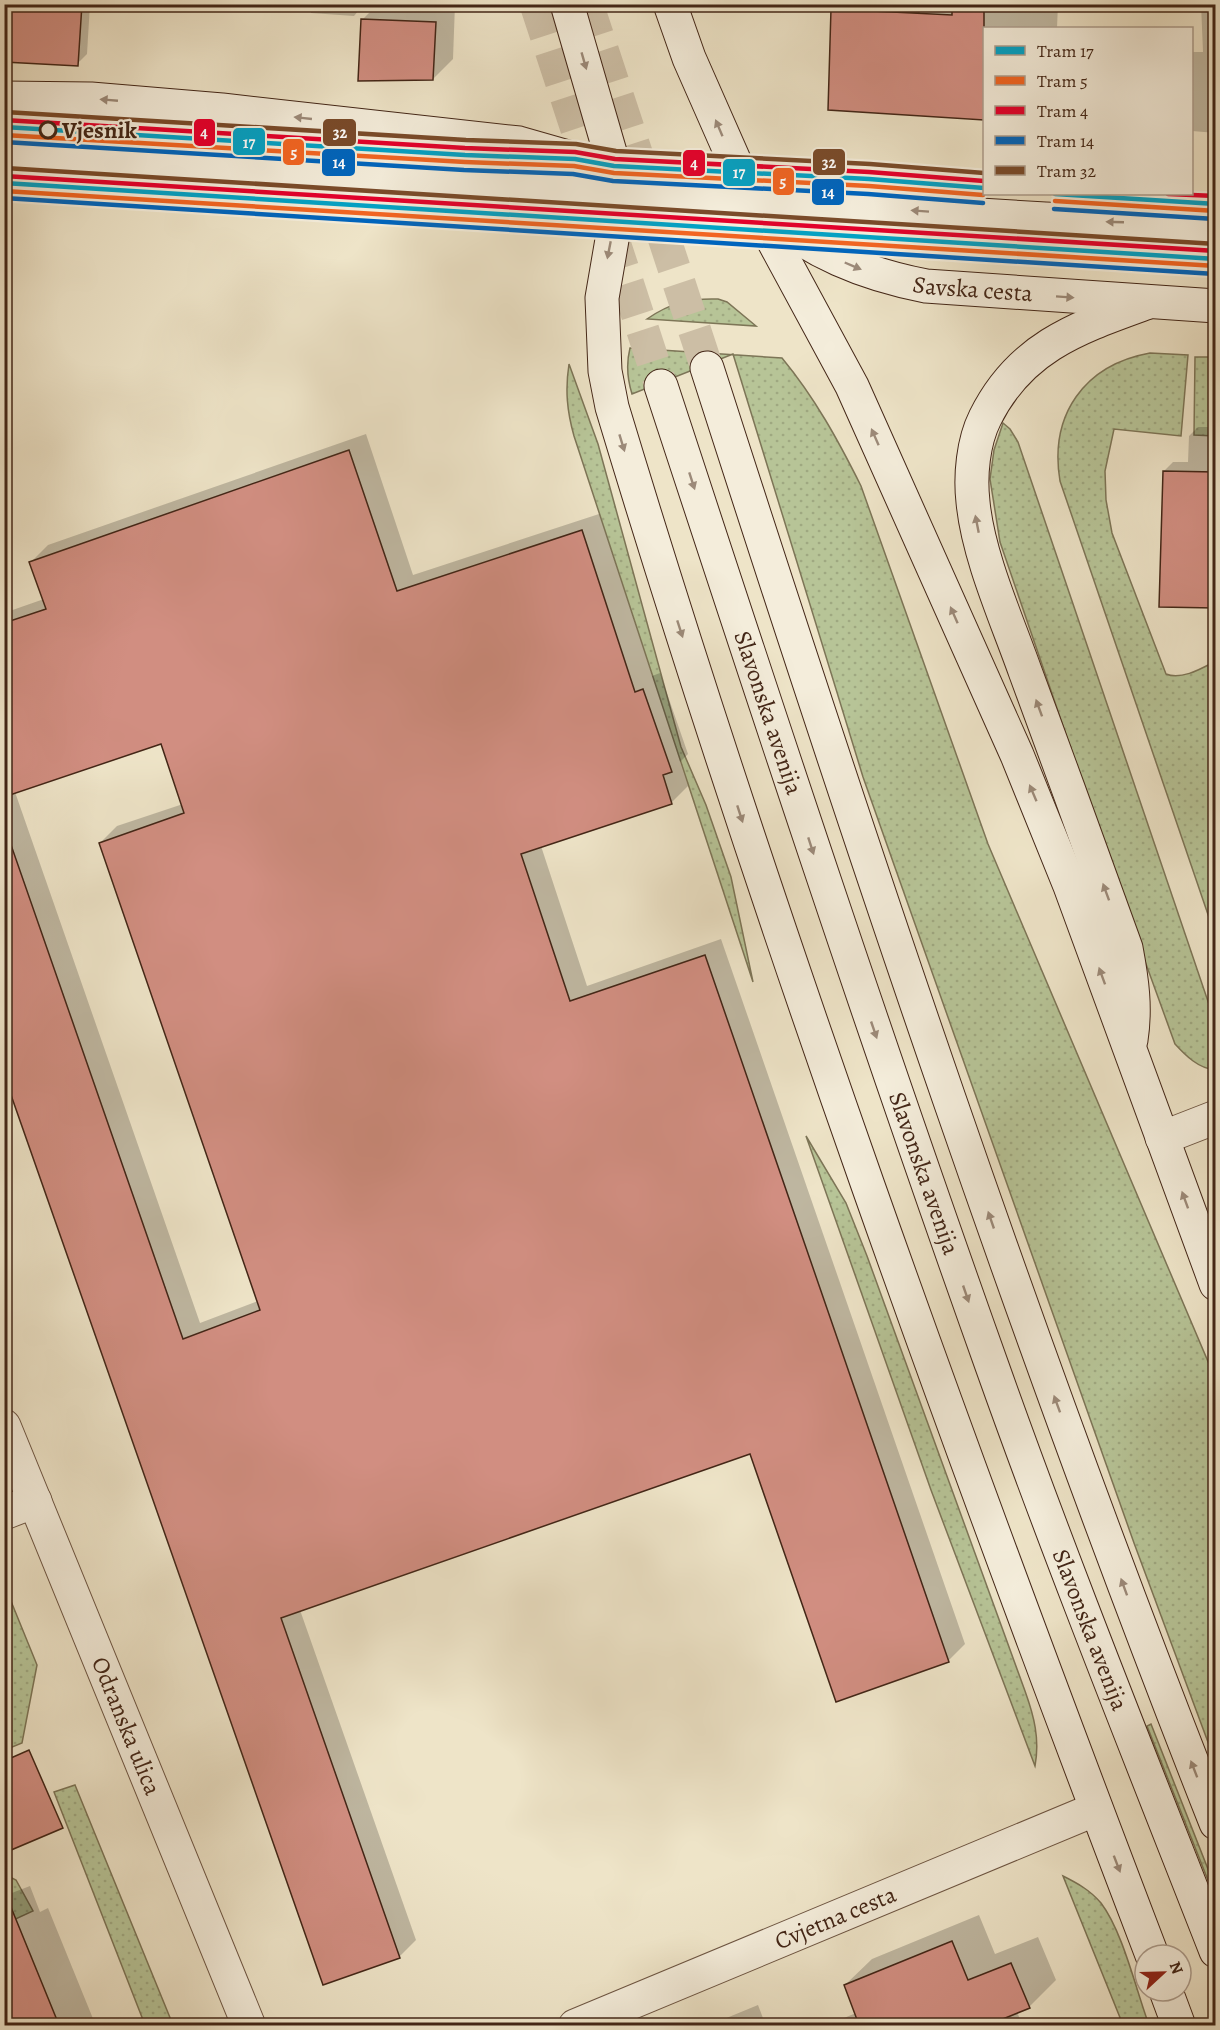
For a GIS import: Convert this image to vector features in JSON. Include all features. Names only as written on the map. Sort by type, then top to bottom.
[{"type":"main road","points":[[567,4],[620,193],[602,298],[605,371],[612,407],[735,800],[838,1106],[969,1471],[1147,1943]]},
{"type":"main road","points":[[670,4],[694,69],[752,201],[852,386],[983,678],[1048,831],[1215,1284]]},
{"type":"main road","points":[[4,98],[91,99],[222,110],[519,143],[575,159],[620,193]]},
{"type":"main road","points":[[4,156],[1045,219],[1215,226]]},
{"type":"main road","name":"Savska cesta","points":[[752,201],[787,232],[810,246],[880,277],[927,286],[1215,306]]},
{"type":"main road","points":[[1129,1050],[1134,1019],[1133,984],[1126,948],[1003,610],[977,528],[972,478],[976,447],[984,420],[999,394],[1021,366],[1038,351],[1083,326],[1146,303]]},
{"type":"main road","name":"Slavonska avenija","points":[[707,368],[780,596],[1012,1282],[1144,1641],[1215,1823]]},
{"type":"main road","name":"Slavonska avenija","points":[[661,386],[834,914],[993,1369],[1215,1951]]},
{"type":"main road","points":[[1162,1138],[1215,1117]]},
{"type":"main road","name":"Odranska ulica","points":[[4,1426],[249,2025]]},
{"type":"main road","points":[[4,1513],[35,1501]]},
{"type":"main road","name":"Cvjetna cesta","points":[[575,2025],[1096,1809]]},
{"type":"main road","points":[[1171,2003],[1179,2025]]},
{"type":"green space","points":[[831,5],[919,5],[919,13],[830,9]]},
{"type":"green space","points":[[698,299],[718,299],[727,302],[756,326],[647,319],[664,309],[681,303]]},
{"type":"green space","points":[[630,348],[731,355],[632,394],[628,371]]},
{"type":"green space","points":[[1150,353],[1188,355],[1181,436],[1114,429],[1105,471],[1106,500],[1112,533],[1166,674],[1177,676],[1195,671],[1212,663],[1215,654],[1215,935],[1060,481],[1058,457],[1060,435],[1066,415],[1076,397],[1090,381],[1107,369],[1127,359]]},
{"type":"green space","points":[[733,355],[782,358],[805,388],[825,420],[861,486],[988,844],[1215,1378],[1215,1761],[1134,1543],[863,777]]},
{"type":"green space","points":[[1195,357],[1215,357],[1215,436],[1194,435]]},
{"type":"green space","points":[[569,364],[598,444],[681,747],[706,805],[731,877],[753,982],[574,436],[567,400]]},
{"type":"green space","points":[[1003,423],[1018,442],[1215,1022],[1215,1070],[1198,1064],[1175,1044],[1121,895],[1000,542],[990,479],[994,450]]},
{"type":"green space","points":[[806,1136],[846,1203],[867,1256],[1028,1700],[1036,1737],[1035,1766],[931,1490]]},
{"type":"green space","points":[[4,1584],[37,1665],[22,1743],[5,1750]]},
{"type":"green space","points":[[1151,1724],[1215,1887],[1215,1898],[1147,1726]]},
{"type":"green space","points":[[75,1785],[173,2025],[145,2025],[54,1792]]},
{"type":"green space","points":[[4,1874],[16,1880],[33,1911],[7,1923],[5,1916]]},
{"type":"green space","points":[[1063,1876],[1078,1884],[1101,1903],[1116,1929],[1133,1978],[1133,2003],[1142,2003],[1149,2025],[1123,2025]]},
{"type":"building","points":[[4,4],[82,4],[78,66],[4,62]]},
{"type":"building","points":[[952,4],[984,4],[983,120],[828,110],[831,9],[952,15]]},
{"type":"building","points":[[361,19],[436,22],[433,80],[358,81]]},
{"type":"building","points":[[349,450],[397,591],[582,530],[635,692],[643,689],[672,772],[663,775],[672,804],[521,854],[570,1001],[705,955],[949,1662],[836,1702],[750,1454],[281,1618],[400,1958],[323,1985],[4,1075],[4,843],[10,842],[183,1339],[260,1310],[99,843],[184,813],[161,744],[4,797],[4,623],[46,609],[29,562]]},
{"type":"building","points":[[1163,471],[1215,472],[1215,608],[1159,607]]},
{"type":"building","points":[[29,1750],[63,1828],[4,1853],[4,1761]]},
{"type":"building","points":[[4,1895],[6,1895],[59,2025],[4,2025]]},
{"type":"building","points":[[952,1941],[968,1980],[1011,1963],[1030,2008],[988,2025],[859,2025],[844,1985]]},
{"type":"tunnel","points":[[536,4],[661,386]]},
{"type":"tunnel","points":[[587,4],[707,368]]},
{"type":"tram line","name":"32","points":[[5,112],[466,140],[576,144],[616,151],[870,164],[983,173]]},
{"type":"tram line","name":"4","points":[[4,120],[465,148],[575,152],[615,159],[869,172],[983,181]]},
{"type":"tram line","name":"17","points":[[4,127],[465,155],[575,159],[614,166],[869,179],[983,188]]},
{"type":"tram line","name":"5","points":[[4,135],[465,162],[574,166],[614,173],[869,186],[983,195]]},
{"type":"tram line","name":"14","points":[[4,142],[464,170],[573,174],[613,181],[868,194],[983,203]]},
{"type":"tram line","name":"32","points":[[5,168],[1216,244]]},
{"type":"tram line","name":"4","points":[[4,176],[1216,251]]},
{"type":"tram line","name":"17","points":[[4,183],[1216,259]]},
{"type":"tram line","name":"5","points":[[4,191],[1216,266]]},
{"type":"tram line","name":"17","points":[[1071,195],[1216,204]]},
{"type":"tram line","name":"4","points":[[1192,195],[1216,196]]},
{"type":"tram line","name":"14","points":[[4,198],[1215,274]]},
{"type":"tram line","name":"5","points":[[1055,201],[1216,211]]},
{"type":"tram line","name":"14","points":[[1054,209],[1215,219]]},
{"type":"place","name":"Vjesnik","points":[[48,130]]}]
